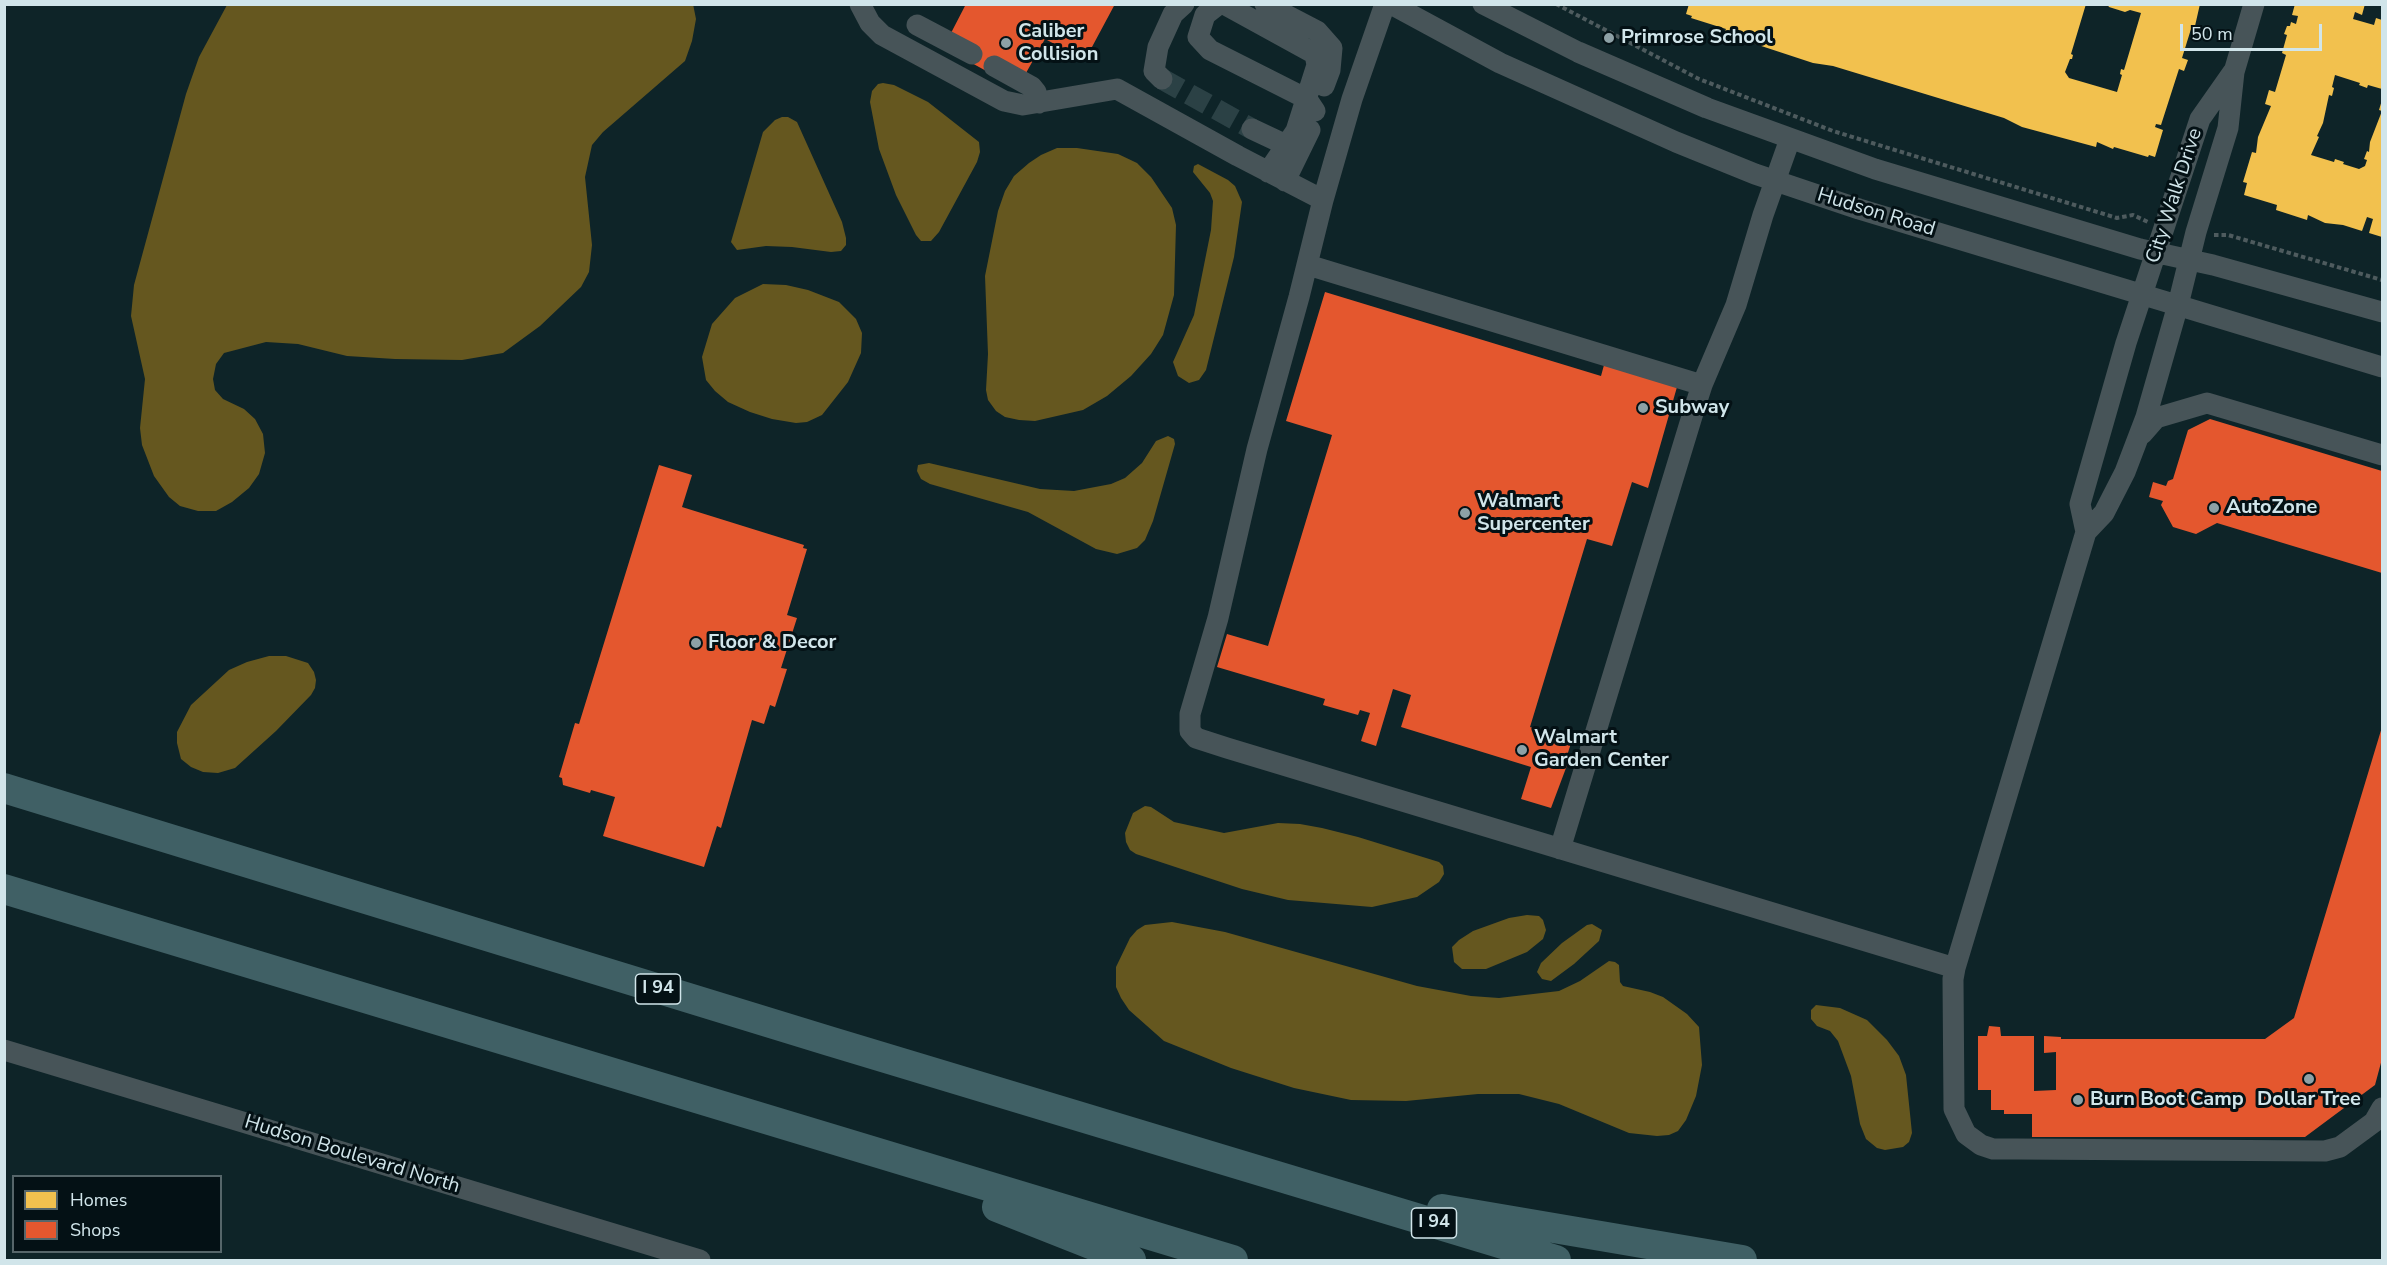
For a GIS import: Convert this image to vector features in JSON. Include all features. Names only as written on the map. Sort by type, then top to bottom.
[{"type":"highway","name":"I 94","points":[[4,788],[829,1041],[1556,1260]]},
{"type":"highway","points":[[4,889],[1233,1260]]},
{"type":"highway","points":[[833,1139],[1131,1260]]},
{"type":"highway","points":[[1312,1186],[1742,1260]]},
{"type":"street","points":[[860,4],[870,23],[889,39],[1004,101],[1017,105],[1039,103],[1117,89],[1323,200]]},
{"type":"street","points":[[1162,79],[1154,71],[1158,47],[1173,14],[1184,4]]},
{"type":"street","points":[[1219,4],[1205,15],[1198,37],[1210,50],[1304,101]]},
{"type":"street","points":[[1224,4],[1315,54],[1317,65],[1304,101],[1310,129],[1277,176]]},
{"type":"street","points":[[1265,4],[1317,31],[1332,48],[1330,70],[1304,101],[1293,106],[1281,143],[1277,176]]},
{"type":"street","points":[[1385,4],[1349,109],[1268,404],[1218,618],[1190,714],[1190,731],[1196,738],[1955,968]]},
{"type":"street","name":"Hudson Road","points":[[1391,4],[1500,63],[1552,87],[1697,151],[1775,181],[1859,209],[2382,367]]},
{"type":"street","points":[[1483,4],[1588,57],[1707,108],[1875,169],[2157,252],[2382,312]]},
{"type":"street","name":"City Walk Drive","points":[[2138,440],[2228,128],[2234,72],[2254,4]]},
{"type":"street","points":[[917,25],[972,54]]},
{"type":"street","points":[[994,66],[1032,87],[1039,103]]},
{"type":"street","name":"City Walk Drive","points":[[2086,532],[2080,504],[2126,343],[2200,119],[2234,72]]},
{"type":"street","points":[[1252,129],[1281,143]]},
{"type":"street","points":[[1560,849],[1702,385],[1736,305],[1790,139]]},
{"type":"street","points":[[1308,265],[1702,385]]},
{"type":"street","points":[[2382,455],[2217,405],[2203,404],[2156,418],[2138,440],[2104,513],[2086,532],[1953,979],[1954,1109],[1966,1134],[1981,1145],[1993,1149],[2325,1151],[2335,1149],[2374,1122],[2382,1108]]},
{"type":"street","name":"Hudson Boulevard North","points":[[4,1050],[700,1260]]},
{"type":"path","points":[[1556,4],[1699,79],[1833,130],[2117,218],[2133,215],[2146,221]]},
{"type":"path","points":[[2218,236],[2228,235],[2382,280]]},
{"type":"shaded area","points":[[693,4],[696,19],[685,61],[603,132],[592,145],[585,177],[592,245],[589,272],[581,287],[540,326],[503,353],[462,360],[395,359],[347,356],[298,344],[266,342],[224,353],[216,364],[213,379],[215,390],[223,399],[244,409],[255,419],[263,434],[265,453],[259,474],[249,488],[216,511],[198,511],[180,506],[169,497],[154,476],[142,445],[140,428],[145,379],[131,316],[134,285],[186,94],[199,57],[227,5]]},
{"type":"shaded area","points":[[878,84],[894,85],[928,102],[979,142],[980,152],[977,162],[939,232],[931,241],[921,241],[916,235],[896,195],[879,149],[870,102],[872,91]]},
{"type":"shaded area","points":[[788,117],[797,122],[842,222],[846,245],[841,251],[766,246],[737,250],[731,242],[763,132],[775,120]]},
{"type":"shaded area","points":[[1057,148],[1077,148],[1118,154],[1137,163],[1151,177],[1172,208],[1176,225],[1174,295],[1163,335],[1151,354],[1131,376],[1107,396],[1083,410],[1035,421],[1019,420],[1005,417],[996,411],[988,400],[985,276],[998,211],[1005,191],[1014,176],[1029,163]]},
{"type":"shaded area","points":[[1198,164],[1235,186],[1242,202],[1234,257],[1206,370],[1199,380],[1189,383],[1178,376],[1173,362],[1194,315],[1211,230],[1213,201],[1210,193],[1193,172],[1194,166]]},
{"type":"shaded area","points":[[763,284],[786,285],[808,290],[839,302],[856,319],[862,333],[861,353],[848,382],[822,415],[807,422],[796,423],[772,419],[750,412],[728,402],[706,380],[702,357],[712,324],[735,298]]},
{"type":"shaded area","points":[[1168,436],[1174,439],[1175,444],[1153,521],[1145,540],[1137,548],[1117,554],[1096,549],[1028,512],[930,484],[921,479],[917,471],[918,465],[929,463],[1040,489],[1074,491],[1111,484],[1125,478],[1142,463],[1156,441]]},
{"type":"shaded area","points":[[269,656],[286,656],[308,663],[316,680],[311,695],[235,768],[218,773],[203,772],[191,767],[181,759],[177,732],[191,705],[229,670]]},
{"type":"shaded area","points":[[1145,806],[1151,807],[1174,822],[1224,833],[1278,823],[1322,828],[1439,862],[1443,866],[1444,874],[1439,882],[1417,897],[1372,907],[1288,900],[1242,889],[1136,854],[1130,850],[1125,833],[1133,813]]},
{"type":"shaded area","points":[[1539,916],[1546,930],[1543,939],[1527,952],[1486,969],[1462,969],[1454,962],[1452,947],[1459,940],[1473,931],[1509,918]]},
{"type":"shaded area","points":[[1172,922],[1225,932],[1417,986],[1471,996],[1499,998],[1559,991],[1580,981],[1609,961],[1615,962],[1619,965],[1620,982],[1623,986],[1663,997],[1687,1014],[1699,1027],[1702,1065],[1696,1096],[1686,1120],[1678,1131],[1669,1135],[1657,1136],[1629,1133],[1559,1104],[1519,1094],[1478,1094],[1406,1101],[1351,1100],[1294,1088],[1231,1068],[1164,1041],[1129,1010],[1116,987],[1116,967],[1130,938],[1145,925]]},
{"type":"shaded area","points":[[1592,924],[1602,930],[1599,941],[1551,981],[1542,979],[1537,972],[1541,963],[1562,943],[1587,925]]},
{"type":"shaded area","points":[[1816,1005],[1840,1008],[1867,1020],[1899,1056],[1906,1075],[1912,1133],[1909,1142],[1903,1147],[1885,1150],[1877,1148],[1866,1139],[1860,1124],[1851,1076],[1838,1041],[1830,1031],[1817,1026],[1811,1019],[1811,1010]]},
{"type":"building: Homes","points":[[1689,4],[2086,4],[2071,54],[2072,59],[2065,72],[2069,78],[2117,92],[2122,75],[2120,74],[2121,69],[2124,70],[2141,13],[2130,10],[2125,12],[2109,7],[2107,4],[2200,4],[2195,26],[2191,29],[2182,58],[2188,60],[2184,71],[2179,69],[2161,125],[2156,124],[2155,127],[2163,130],[2155,157],[2149,155],[2148,157],[2114,147],[2113,149],[2097,142],[2096,147],[2022,127],[2004,118],[1833,66],[1813,63],[1740,39],[1742,34],[1730,30],[1725,31],[1726,29],[1691,18],[1692,16],[1686,14]]},
{"type":"building: Homes","points":[[2295,4],[2365,4],[2362,15],[2355,12],[2353,19],[2374,25],[2376,18],[2382,20],[2382,89],[2368,85],[2367,88],[2359,85],[2360,83],[2335,75],[2332,96],[2329,95],[2323,123],[2317,136],[2319,137],[2311,155],[2334,162],[2335,159],[2359,169],[2365,166],[2367,160],[2364,159],[2367,151],[2369,152],[2370,142],[2382,111],[2382,237],[2369,233],[2373,219],[2367,217],[2362,231],[2343,225],[2325,223],[2308,215],[2307,220],[2276,210],[2277,205],[2244,195],[2247,183],[2243,182],[2252,152],[2256,153],[2258,137],[2271,106],[2265,104],[2269,90],[2275,92],[2286,55],[2282,53],[2287,35],[2284,34],[2291,22],[2296,24],[2298,16],[2292,15]]},
{"type":"building: Shops","name":"Caliber Collision","points":[[966,4],[1115,4],[1085,60],[1045,39],[1026,73],[990,73],[968,61],[951,33]]},
{"type":"building: Shops","name":"Walmart Supercenter","points":[[1325,292],[1601,376],[1604,365],[1677,387],[1648,488],[1632,482],[1612,546],[1587,539],[1530,727],[1572,740],[1566,759],[1569,760],[1551,808],[1521,799],[1531,767],[1401,727],[1411,695],[1393,689],[1376,746],[1361,741],[1370,713],[1360,710],[1358,715],[1323,705],[1325,699],[1217,667],[1227,634],[1268,646],[1332,435],[1286,421]]},
{"type":"building: Shops","points":[[2210,419],[2382,471],[2382,573],[2217,523],[2196,534],[2173,527],[2161,505],[2163,501],[2149,497],[2153,482],[2166,486],[2168,481],[2173,479],[2188,430]]},
{"type":"building: Shops","name":"Floor & Decor","points":[[659,465],[692,475],[682,507],[804,545],[803,548],[807,549],[787,615],[797,618],[781,668],[787,669],[775,707],[770,705],[764,724],[752,720],[721,828],[717,826],[704,867],[603,836],[615,797],[563,785],[562,778],[559,777],[575,723],[579,724]]},
{"type":"building: Shops","points":[[2382,727],[2382,1059],[2375,1085],[2305,1137],[2032,1137],[2032,1114],[2004,1114],[2004,1110],[1991,1110],[1991,1090],[1978,1090],[1978,1036],[1987,1036],[1989,1026],[2000,1027],[2001,1036],[2034,1036],[2034,1091],[2056,1090],[2056,1052],[2044,1053],[2044,1036],[2061,1037],[2061,1039],[2265,1039],[2294,1018]]},
{"type":"tunnel","points":[[1162,79],[1252,129]]},
{"type":"place","name":"Primrose School","points":[[1609,38]]},
{"type":"place","name":"Caliber Collision","points":[[1006,43]]},
{"type":"place","name":"Subway","points":[[1643,408]]},
{"type":"place","name":"AutoZone","points":[[2214,508]]},
{"type":"place","name":"Walmart Supercenter","points":[[1465,513]]},
{"type":"place","name":"Floor & Decor","points":[[696,643]]},
{"type":"place","name":"Walmart Garden Center","points":[[1522,750]]},
{"type":"place","name":"Dollar Tree","points":[[2309,1079]]},
{"type":"place","name":"Burn Boot Camp","points":[[2078,1100]]}]
